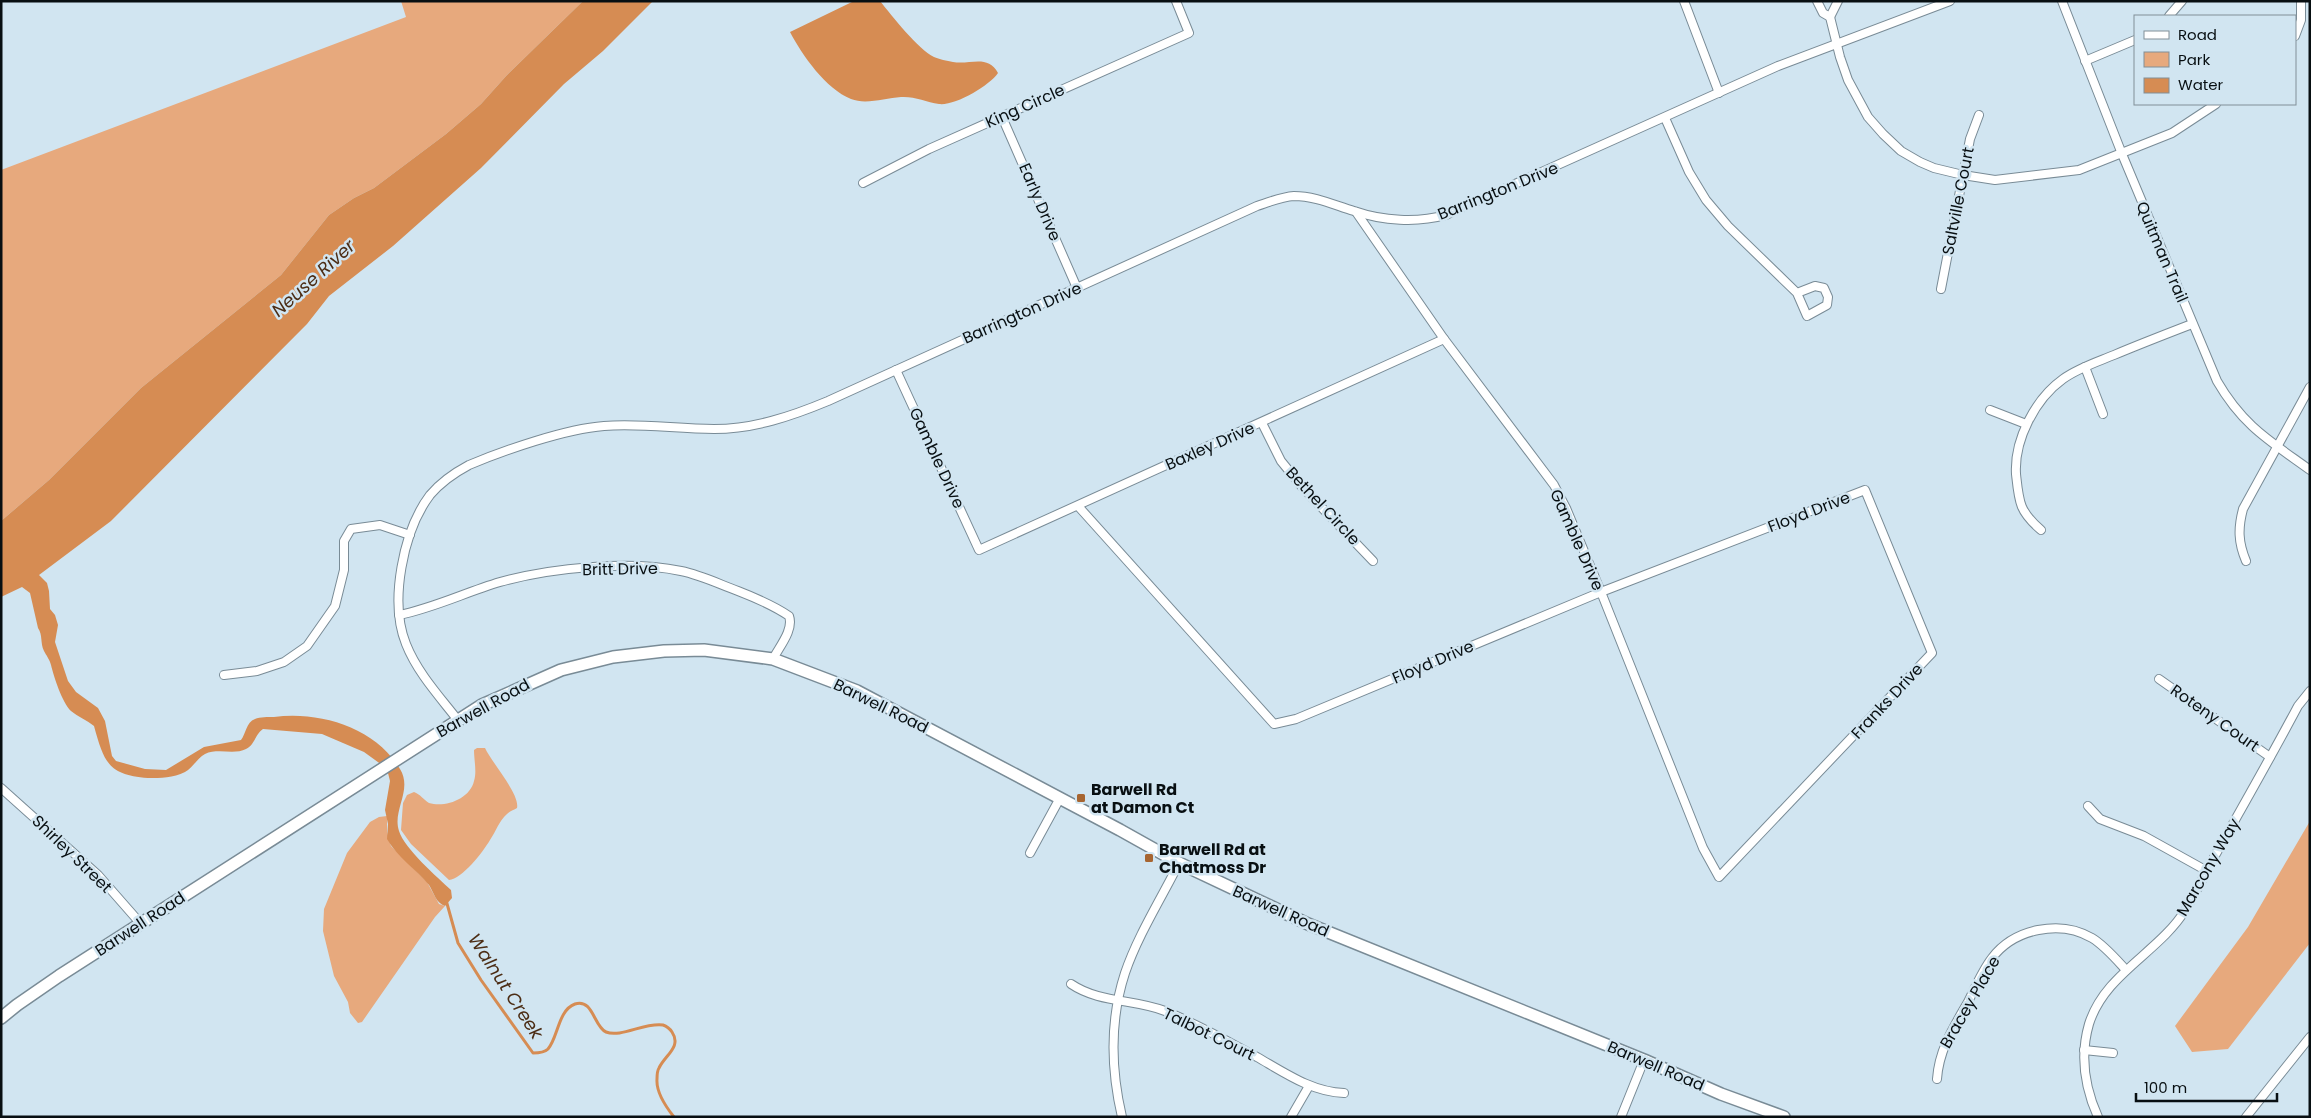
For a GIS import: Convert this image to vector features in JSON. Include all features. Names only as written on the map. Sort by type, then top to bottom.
[{"type":"street","name":"King Circle","points":[[863,183],[921,153],[1189,33],[1176,1]]},
{"type":"street","points":[[1684,1],[1719,93]]},
{"type":"street","points":[[1817,1],[1823,13],[1830,17]]},
{"type":"street","points":[[1838,1],[1830,17],[1836,43],[1842,64],[1856,96],[1868,117],[1901,151],[1934,168],[1995,180],[2080,170],[2182,128],[2215,105]]},
{"type":"street","name":"Barrington Drive","points":[[457,719],[412,658],[406,644],[399,614],[400,577],[410,535],[423,505],[436,488],[456,472],[487,457],[560,435],[601,426],[716,429],[758,424],[804,411],[1257,206],[1280,198],[1292,196],[1312,198],[1380,218],[1429,219],[1446,216],[1719,93],[1836,43],[1950,1]]},
{"type":"street","name":"Quitman Trail","points":[[2062,1],[2192,324],[2226,397],[2252,428],[2310,470]]},
{"type":"street","points":[[2169,15],[2182,1]]},
{"type":"street","points":[[2296,33],[2301,20],[2301,1]]},
{"type":"street","points":[[2085,61],[2134,40]]},
{"type":"street","name":"Saltville Court","points":[[1941,288],[1970,139],[1979,115]]},
{"type":"street","name":"Early Drive","points":[[1002,117],[1077,288]]},
{"type":"street","points":[[1665,118],[1689,172],[1706,200],[1728,226],[1797,293],[1806,316],[1820,311],[1827,305],[1828,297],[1824,288],[1815,286],[1797,293]]},
{"type":"street","name":"Gamble Drive","points":[[1356,212],[1444,339],[1554,485],[1566,508],[1601,592],[1703,848],[1719,877]]},
{"type":"street","points":[[2041,530],[2026,518],[2019,501],[2016,464],[2026,424],[2048,393],[2062,379],[2085,367],[2192,324]]},
{"type":"street","name":"Baxley Drive","points":[[977,546],[979,550],[1444,339]]},
{"type":"street","points":[[2085,367],[2104,414]]},
{"type":"street","name":"Gamble Drive","points":[[896,370],[977,546]]},
{"type":"street","points":[[2246,561],[2241,550],[2238,525],[2243,509],[2310,387]]},
{"type":"street","points":[[1990,410],[2026,424]]},
{"type":"street","name":"Bethel Circle","points":[[1262,423],[1281,461],[1297,482],[1373,561]]},
{"type":"street","name":"Floyd Drive","points":[[1078,506],[1274,724],[1296,720],[1601,592],[1864,491]]},
{"type":"street","name":"Franks Drive","points":[[1719,877],[1932,654],[1864,491]]},
{"type":"street","points":[[224,675],[256,671],[284,662],[307,646],[335,606],[344,570],[344,540],[351,529],[380,524],[410,535]]},
{"type":"street","name":"Britt Drive","points":[[399,614],[420,610],[480,588],[524,576],[584,569],[636,566],[659,567],[694,574],[766,602],[789,616],[791,624],[773,659]]},
{"type":"street","name":"Barwell Road","points":[[1,1018],[59,976],[457,719],[506,693],[560,670],[613,657],[696,650],[773,659],[857,692],[1060,798],[1179,863],[1308,924],[1644,1060],[1722,1094],[1784,1117]]},
{"type":"street","name":"Roteny Court","points":[[2159,679],[2270,758]]},
{"type":"street","name":"Marcony Way","points":[[2098,1117],[2087,1088],[2084,1050],[2089,1024],[2097,1007],[2107,989],[2174,925],[2185,910],[2298,706],[2310,691]]},
{"type":"street","name":"Shirley Street","points":[[1,788],[98,875],[141,924]]},
{"type":"street","points":[[1030,853],[1060,798]]},
{"type":"street","points":[[2088,806],[2100,819],[2144,836],[2207,871]]},
{"type":"street","points":[[1122,1117],[1113,1070],[1119,1000],[1125,974],[1135,949],[1179,863]]},
{"type":"street","name":"Bracey Place","points":[[1937,1079],[1938,1061],[1944,1046],[1991,959],[2010,942],[2032,931],[2047,928],[2072,930],[2103,946],[2126,970]]},
{"type":"street","name":"Talbot Court","points":[[1071,984],[1084,993],[1163,1010],[1201,1027],[1308,1086],[1329,1092],[1344,1093]]},
{"type":"street","points":[[2246,1117],[2310,1036]]},
{"type":"street","points":[[2084,1050],[2113,1053]]},
{"type":"street","points":[[1621,1117],[1644,1060]]},
{"type":"street","points":[[1291,1117],[1308,1086]]},
{"type":"green space","points":[[401,1],[583,1],[507,75],[481,104],[446,134],[374,188],[354,198],[329,215],[281,275],[141,388],[49,480],[1,521],[1,170],[406,17]]},
{"type":"green space","points":[[485,748],[489,754],[510,787],[517,802],[517,808],[504,817],[487,845],[472,864],[460,875],[449,880],[411,844],[401,830],[403,803],[407,795],[414,792],[429,803],[435,804],[456,801],[468,793],[475,777],[474,750]]},
{"type":"green space","points":[[387,816],[387,832],[391,846],[427,882],[439,904],[445,906],[435,917],[362,1022],[358,1023],[350,1013],[348,1002],[334,976],[323,931],[324,909],[347,853],[370,822],[379,817]]},
{"type":"green space","points":[[2310,821],[2310,943],[2228,1049],[2192,1052],[2175,1026],[2248,927]]},
{"type":"water","name":"Neuse River","points":[[583,1],[653,1],[603,51],[564,84],[481,168],[393,246],[329,296],[307,324],[111,521],[39,575],[47,583],[50,609],[55,615],[58,625],[55,642],[68,681],[76,692],[98,708],[105,721],[112,756],[116,761],[145,769],[166,770],[204,747],[241,740],[248,725],[259,718],[309,717],[344,725],[376,742],[389,754],[400,769],[403,777],[404,792],[398,815],[399,831],[414,854],[451,890],[452,898],[445,906],[437,900],[429,885],[396,852],[387,839],[388,824],[385,810],[390,781],[388,773],[382,765],[364,752],[322,734],[263,729],[251,745],[242,751],[210,752],[200,758],[185,772],[167,777],[148,778],[124,774],[116,770],[101,749],[94,726],[71,711],[62,696],[50,661],[43,648],[30,593],[22,587],[1,597],[1,521],[49,480],[141,388],[281,275],[329,215],[354,198],[374,188],[446,134],[481,104],[507,75]]},
{"type":"water","points":[[854,1],[880,1],[913,40],[934,57],[959,63],[984,62],[994,67],[998,73],[980,89],[946,104],[906,97],[869,101],[851,99],[833,88],[824,79],[808,61],[790,32]]},
{"type":"waterway","name":"Walnut Creek","points":[[446,900],[458,943],[481,980],[533,1053],[543,1052],[548,1049],[565,1012],[575,1004],[581,1003],[586,1005],[606,1032],[619,1033],[656,1025],[667,1027],[675,1037],[675,1042],[672,1051],[658,1069],[657,1084],[662,1099],[674,1117]]},
{"type":"place","name":"Barwell Rd at Damon Ct","points":[[1081,798]]},
{"type":"place","name":"Barwell Rd at Chatmoss Dr","points":[[1149,858]]}]
